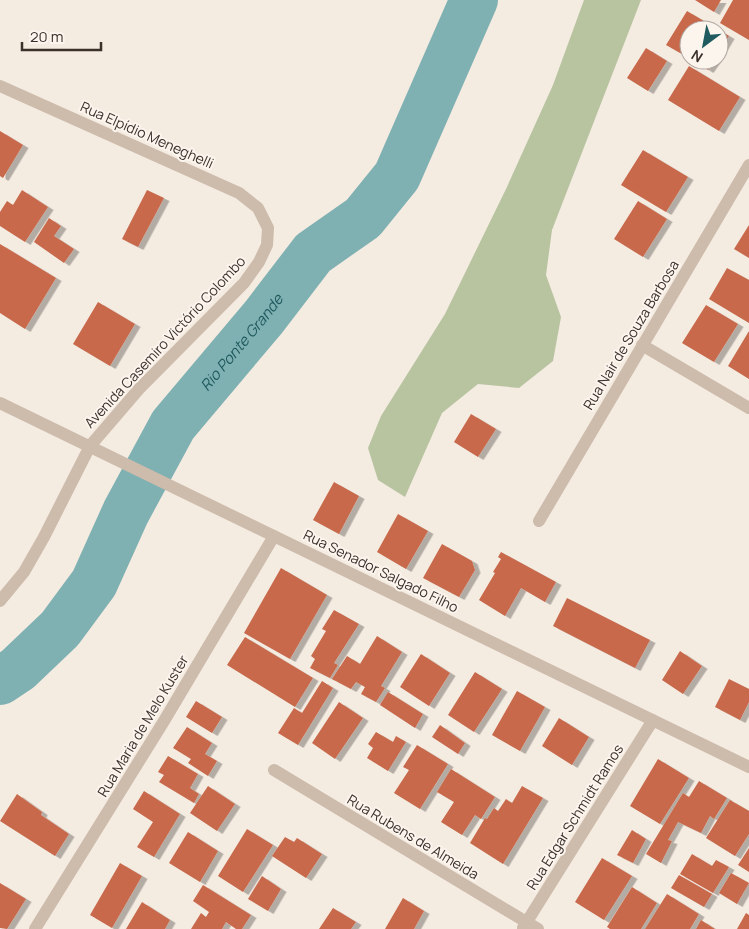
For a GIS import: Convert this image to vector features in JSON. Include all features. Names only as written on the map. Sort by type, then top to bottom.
[{"type":"street","name":"Rua Elpídio Meneghelli","points":[[0,86],[239,193],[258,208],[268,228]]},
{"type":"street","name":"Rua Nair de Souza Barbosa","points":[[539,521],[749,165]]},
{"type":"street","name":"Avenida Casemiro Victório Colombo","points":[[0,601],[24,572],[90,446],[139,389],[244,282],[259,262],[267,245],[268,228]]},
{"type":"street","points":[[642,345],[749,408]]},
{"type":"street","name":"Rua Senador Salgado Filho","points":[[0,403],[749,767]]},
{"type":"street","name":"Rua Maria de Melo Kuster","points":[[36,929],[164,721],[274,536]]},
{"type":"street","name":"Rua Edgar Schmidt Ramos","points":[[524,926],[653,720]]},
{"type":"street","name":"Rua Rubens de Almeida","points":[[274,770],[524,926],[538,929]]},
{"type":"green space","points":[[584,0],[641,0],[552,230],[546,275],[561,317],[553,361],[519,388],[478,384],[442,413],[405,497],[378,480],[368,448],[381,416],[445,314],[506,189],[553,85]]},
{"type":"building","points":[[695,0],[721,0],[714,12]]},
{"type":"building","points":[[733,0],[749,0],[749,40],[729,28],[729,20],[722,20]]},
{"type":"building","points":[[687,11],[702,20],[681,20]]},
{"type":"building","points":[[679,24],[679,52],[666,45]]},
{"type":"building","points":[[646,48],[667,61],[648,91],[627,78]]},
{"type":"building","points":[[687,70],[696,70],[740,97],[719,131],[668,100]]},
{"type":"building","points":[[0,131],[23,145],[3,178],[0,176]]},
{"type":"building","points":[[643,150],[688,177],[666,212],[621,185]]},
{"type":"building","points":[[22,190],[48,207],[25,242],[0,226],[0,212],[7,201],[13,205]]},
{"type":"building","points":[[147,190],[164,198],[138,247],[122,239]]},
{"type":"building","points":[[638,201],[667,219],[643,257],[614,239]]},
{"type":"building","points":[[49,218],[61,226],[54,236],[74,249],[64,263],[34,242]]},
{"type":"building","points":[[749,225],[749,258],[734,249]]},
{"type":"building","points":[[0,244],[56,278],[25,329],[0,313]]},
{"type":"building","points":[[727,268],[749,280],[749,323],[709,299]]},
{"type":"building","points":[[98,302],[135,324],[110,366],[73,344]]},
{"type":"building","points":[[706,305],[738,324],[714,362],[682,343]]},
{"type":"building","points":[[749,331],[749,379],[728,366]]},
{"type":"building","points":[[471,414],[496,429],[478,457],[454,442]]},
{"type":"building","points":[[334,482],[359,496],[339,534],[313,520]]},
{"type":"building","points":[[398,514],[428,531],[406,569],[377,552]]},
{"type":"building","points":[[442,544],[472,561],[475,570],[459,597],[423,578]]},
{"type":"building","points":[[501,552],[556,582],[545,602],[521,588],[505,616],[479,600],[495,573],[493,572],[501,559],[498,557]]},
{"type":"building","points":[[281,568],[327,595],[290,659],[244,633]]},
{"type":"building","points":[[567,598],[650,640],[635,668],[553,626]]},
{"type":"building","points":[[334,610],[359,624],[334,663],[338,665],[330,678],[310,668],[315,659],[311,656],[326,631],[322,629]]},
{"type":"building","points":[[377,636],[402,652],[381,686],[385,688],[376,702],[361,694],[365,687],[356,682],[351,689],[332,679],[347,656],[360,664]]},
{"type":"building","points":[[245,637],[313,678],[295,707],[227,665]]},
{"type":"building","points":[[680,651],[702,666],[683,694],[662,680]]},
{"type":"building","points":[[421,654],[450,673],[429,706],[400,687]]},
{"type":"building","points":[[475,672],[502,689],[474,732],[448,715]]},
{"type":"building","points":[[729,679],[749,689],[749,702],[740,720],[715,707]]},
{"type":"building","points":[[322,681],[333,688],[298,745],[278,733],[294,708],[302,713]]},
{"type":"building","points":[[517,691],[545,707],[520,751],[492,735]]},
{"type":"building","points":[[388,692],[423,714],[415,728],[380,705]]},
{"type":"building","points":[[196,701],[222,717],[212,733],[186,717]]},
{"type":"building","points":[[339,702],[363,718],[335,759],[312,743]]},
{"type":"building","points":[[559,718],[589,737],[572,765],[542,746]]},
{"type":"building","points":[[440,725],[465,743],[458,754],[432,737]]},
{"type":"building","points":[[187,727],[212,743],[205,754],[217,761],[208,776],[188,763],[191,759],[173,748]]},
{"type":"building","points":[[376,732],[393,742],[396,736],[406,742],[388,771],[367,758],[373,748],[368,744]]},
{"type":"building","points":[[417,745],[448,764],[420,809],[394,793],[409,770],[403,767]]},
{"type":"building","points":[[168,756],[198,774],[190,788],[199,794],[194,803],[159,782],[164,775],[158,772]]},
{"type":"building","points":[[658,759],[689,778],[660,824],[630,806]]},
{"type":"building","points":[[451,769],[495,797],[481,819],[475,815],[462,835],[441,822],[454,802],[437,792]]},
{"type":"building","points":[[699,781],[727,798],[714,819],[710,816],[701,833],[678,822],[668,840],[672,841],[661,863],[646,854],[683,793],[689,797]]},
{"type":"building","points":[[208,786],[235,804],[217,831],[190,813]]},
{"type":"building","points":[[522,786],[543,798],[503,864],[470,843],[485,818],[487,819],[494,808],[498,811],[506,799],[512,803]]},
{"type":"building","points":[[144,791],[180,814],[154,857],[137,847],[153,822],[133,809]]},
{"type":"building","points":[[17,794],[42,812],[41,815],[69,834],[55,856],[0,821]]},
{"type":"building","points":[[730,800],[749,811],[749,834],[735,856],[706,838]]},
{"type":"building","points":[[247,829],[273,845],[243,892],[218,876]]},
{"type":"building","points":[[632,830],[646,839],[633,863],[617,855]]},
{"type":"building","points":[[188,832],[218,851],[200,882],[169,863]]},
{"type":"building","points":[[285,837],[294,842],[297,838],[322,854],[306,878],[272,856]]},
{"type":"building","points":[[749,848],[749,872],[738,865]]},
{"type":"building","points":[[692,854],[712,866],[716,860],[729,867],[713,893],[680,874]]},
{"type":"building","points":[[602,858],[632,876],[604,920],[575,902]]},
{"type":"building","points":[[120,863],[142,876],[112,928],[90,915]]},
{"type":"building","points":[[731,873],[749,883],[737,904],[719,893]]},
{"type":"building","points":[[679,875],[712,894],[704,907],[671,888]]},
{"type":"building","points":[[262,876],[281,889],[268,911],[248,899]]},
{"type":"building","points":[[0,883],[26,899],[7,929],[0,928]]},
{"type":"building","points":[[203,885],[251,915],[242,929],[236,929],[226,922],[222,929],[191,929],[201,913],[206,917],[209,912],[193,901]]},
{"type":"building","points":[[632,887],[657,903],[641,929],[610,929],[607,927]]},
{"type":"building","points":[[667,894],[699,914],[690,929],[645,929]]},
{"type":"building","points":[[403,898],[424,911],[414,929],[385,929]]},
{"type":"building","points":[[142,902],[170,920],[165,929],[126,929]]},
{"type":"building","points":[[333,908],[356,922],[351,929],[319,929]]},
{"type":"building","points":[[746,913],[749,915],[749,929],[737,929]]},
{"type":"building","points":[[701,920],[715,929],[696,929]]},
{"type":"waterway","name":"Rio Ponte Grande","points":[[0,681],[18,669],[60,629],[94,583],[126,512],[173,425],[264,317],[313,253],[363,218],[397,176],[474,0]]}]
